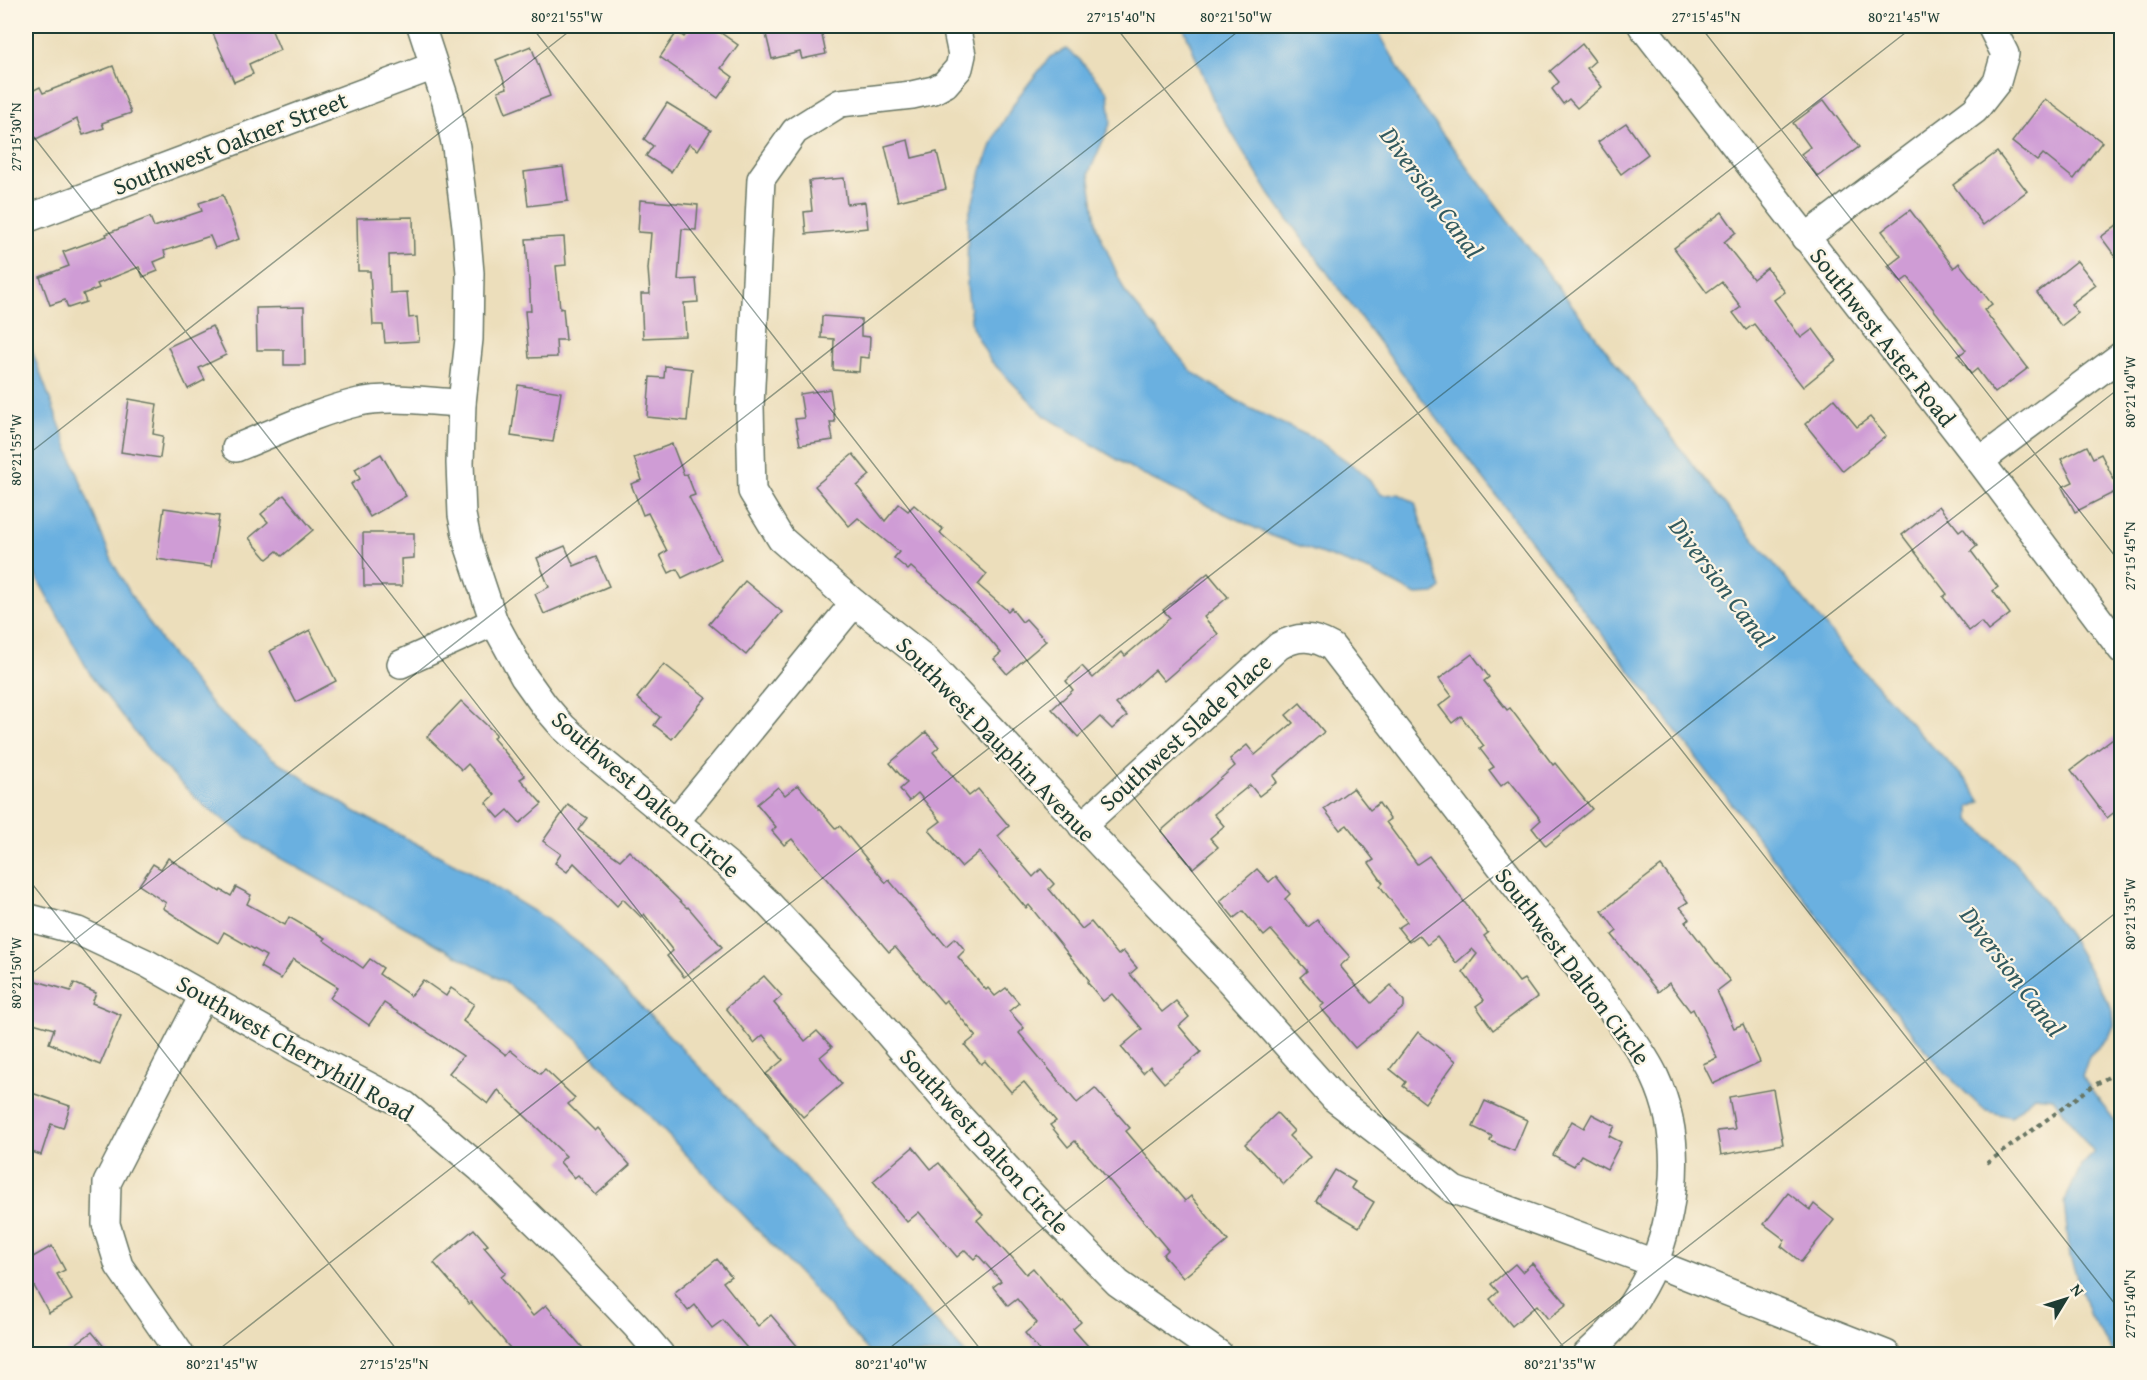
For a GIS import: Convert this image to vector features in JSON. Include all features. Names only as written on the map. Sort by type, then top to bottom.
[{"type":"street","name":"Southwest Dalton Circle","points":[[421,26],[446,102],[456,147],[470,273],[469,339],[462,403],[460,463],[462,515],[468,544],[494,622],[524,677],[563,727],[636,791],[729,866],[767,902],[868,1010],[957,1114],[1118,1283],[1219,1354]]},
{"type":"street","name":"Southwest Dauphin Avenue","points":[[956,26],[962,55],[959,68],[954,76],[934,90],[912,95],[840,103],[795,130],[761,179],[750,406],[752,491],[781,539],[854,603],[923,657],[1228,980],[1334,1098],[1454,1190],[1654,1263],[1886,1354]]},
{"type":"street","name":"Southwest Aster Road","points":[[1642,26],[1804,238],[1980,461],[2121,650]]},
{"type":"street","points":[[1804,238],[1975,110],[1997,82],[2005,54],[1991,26]]},
{"type":"street","name":"Southwest Oakner Street","points":[[26,219],[434,66]]},
{"type":"street","points":[[1980,461],[2121,355]]},
{"type":"street","points":[[236,448],[328,412],[361,402],[404,400],[462,403]]},
{"type":"street","points":[[676,821],[854,603]]},
{"type":"street","points":[[401,664],[494,622]]},
{"type":"street","name":"Southwest Dalton Circle","points":[[1290,640],[1302,637],[1332,647],[1616,1016],[1655,1077],[1670,1124],[1673,1149],[1668,1219],[1654,1263],[1637,1296],[1619,1323],[1587,1354]]},
{"type":"street","name":"Southwest Slade Place","points":[[1082,826],[1279,646],[1290,640]]},
{"type":"street","name":"Southwest Cherryhill Road","points":[[26,917],[78,931],[147,963],[405,1106],[489,1178],[558,1244],[660,1354]]},
{"type":"street","points":[[180,1354],[119,1266],[106,1224],[107,1183],[203,996]]},
{"type":"path","points":[[1987,1163],[2093,1086],[2121,1069]]},
{"type":"water","name":"Diversion Canal","points":[[1183,26],[1375,26],[1417,100],[1696,469],[1845,650],[1920,734],[1968,782],[1981,802],[1970,807],[1970,820],[2021,869],[2070,937],[2113,1011],[2114,1025],[2109,1037],[2089,1056],[2082,1077],[2121,1129],[2121,1354],[2114,1354],[2090,1316],[2070,1257],[2064,1203],[2081,1166],[2094,1153],[2053,1098],[2034,1096],[2011,1117],[1984,1110],[1942,1070],[1829,931],[1374,336],[1270,195],[1217,109]]},
{"type":"water","points":[[1066,49],[1079,59],[1108,93],[1111,122],[1089,173],[1097,228],[1125,292],[1192,372],[1245,406],[1317,440],[1362,472],[1382,495],[1399,494],[1415,503],[1441,588],[1434,594],[1416,595],[1373,572],[1272,536],[1141,474],[1045,416],[990,360],[972,327],[967,287],[968,218],[982,170],[997,132],[1018,97],[1050,57]]},
{"type":"water","points":[[26,335],[113,563],[166,648],[216,709],[272,758],[354,811],[470,872],[545,918],[585,948],[779,1150],[966,1354],[871,1354],[807,1282],[576,1038],[503,981],[262,848],[203,805],[156,759],[93,679],[26,558]]},
{"type":"building","points":[[219,26],[270,26],[280,50],[249,64],[253,74],[234,82],[211,29]]},
{"type":"building","points":[[692,26],[711,26],[738,45],[721,68],[733,77],[718,98],[660,57],[677,32],[684,37]]},
{"type":"building","points":[[764,26],[820,26],[826,54],[802,59],[800,52],[772,59]]},
{"type":"building","points":[[1582,44],[1595,61],[1587,68],[1602,87],[1577,108],[1569,99],[1563,104],[1552,89],[1559,82],[1550,71]]},
{"type":"building","points":[[531,46],[550,96],[506,113],[498,91],[507,88],[496,60]]},
{"type":"building","points":[[113,66],[131,113],[102,123],[104,128],[83,135],[77,119],[26,144],[26,94],[40,87],[43,93]]},
{"type":"building","points":[[2045,99],[2102,142],[2074,179],[2043,154],[2037,161],[2012,142]]},
{"type":"building","points":[[1824,100],[1859,147],[1818,177],[1801,154],[1810,147],[1793,123]]},
{"type":"building","points":[[667,103],[711,130],[698,150],[689,144],[671,172],[646,156],[653,146],[644,139]]},
{"type":"building","points":[[1626,123],[1648,154],[1621,174],[1598,142]]},
{"type":"building","points":[[908,140],[912,158],[937,152],[946,189],[898,201],[885,146]]},
{"type":"building","points":[[1997,152],[2027,191],[1983,225],[1953,185]]},
{"type":"building","points":[[563,167],[568,201],[528,206],[524,172]]},
{"type":"building","points":[[844,178],[847,204],[865,202],[868,228],[806,234],[804,212],[812,211],[809,181]]},
{"type":"building","points":[[223,195],[239,239],[215,248],[210,236],[164,251],[166,257],[154,262],[158,271],[143,277],[139,267],[97,284],[99,288],[83,294],[86,302],[68,308],[65,300],[50,305],[40,277],[69,266],[63,252],[150,217],[154,227],[202,211],[199,203]]},
{"type":"building","points":[[640,200],[698,205],[696,230],[682,229],[678,280],[696,279],[698,302],[684,303],[686,336],[643,338],[641,294],[650,294],[648,269],[651,233],[638,232]]},
{"type":"building","points":[[1910,210],[1954,268],[1959,263],[1992,304],[1984,310],[2028,368],[1995,393],[1977,369],[1971,374],[1958,356],[1966,350],[1908,277],[1901,282],[1888,266],[1901,256],[1882,231]]},
{"type":"building","points":[[1722,212],[1736,232],[1724,242],[1753,279],[1767,268],[1785,292],[1774,300],[1801,338],[1813,329],[1836,360],[1803,387],[1754,324],[1746,330],[1733,313],[1741,307],[1722,282],[1707,293],[1674,248]]},
{"type":"building","points":[[413,217],[414,254],[389,255],[390,293],[407,292],[409,318],[417,317],[419,341],[385,343],[383,325],[373,325],[370,271],[358,271],[357,218]]},
{"type":"building","points":[[2121,222],[2121,264],[2101,237]]},
{"type":"building","points":[[564,237],[566,265],[556,266],[566,340],[556,340],[557,357],[529,358],[525,311],[531,311],[526,239]]},
{"type":"building","points":[[2077,261],[2096,285],[2071,304],[2078,313],[2061,326],[2037,293]]},
{"type":"building","points":[[304,307],[305,365],[284,365],[284,350],[257,350],[256,308]]},
{"type":"building","points":[[822,316],[861,319],[861,336],[870,337],[869,358],[860,357],[859,372],[833,370],[834,339],[821,338]]},
{"type":"building","points":[[212,326],[226,355],[199,368],[205,380],[188,389],[168,347]]},
{"type":"building","points":[[665,366],[692,369],[687,421],[647,417],[650,377],[664,378]]},
{"type":"building","points":[[518,385],[561,392],[553,442],[511,436]]},
{"type":"building","points":[[830,389],[835,422],[830,422],[833,440],[800,445],[795,419],[804,418],[800,394]]},
{"type":"building","points":[[129,399],[157,404],[153,434],[163,436],[160,458],[121,452]]},
{"type":"building","points":[[1834,399],[1857,427],[1870,417],[1886,436],[1843,471],[1805,424]]},
{"type":"building","points":[[672,444],[684,475],[687,474],[695,495],[689,497],[721,559],[682,578],[677,569],[669,573],[660,555],[667,551],[648,513],[643,515],[631,484],[642,480],[634,458]]},
{"type":"building","points":[[2087,446],[2093,458],[2101,454],[2119,490],[2075,512],[2062,487],[2073,482],[2061,459]]},
{"type":"building","points":[[381,454],[406,496],[370,517],[351,484],[360,479],[355,469]]},
{"type":"building","points":[[853,454],[870,475],[857,486],[885,521],[899,504],[908,511],[914,505],[943,529],[940,533],[987,574],[978,585],[1008,611],[1011,608],[1022,622],[1026,619],[1046,641],[1007,674],[994,659],[1001,653],[975,622],[911,567],[908,570],[894,558],[899,552],[858,518],[849,526],[815,486]]},
{"type":"building","points":[[284,495],[313,530],[282,556],[277,551],[267,559],[249,538],[268,522],[261,514]]},
{"type":"building","points":[[1939,506],[1959,531],[1963,528],[1977,546],[1971,551],[1998,587],[1993,591],[2010,614],[1988,631],[1981,622],[1969,631],[1943,597],[1947,594],[1902,535]]},
{"type":"building","points":[[164,508],[219,516],[211,567],[157,559]]},
{"type":"building","points":[[363,533],[414,533],[414,558],[401,559],[402,586],[364,586]]},
{"type":"building","points":[[565,546],[574,566],[596,557],[609,586],[544,614],[535,594],[549,587],[537,558]]},
{"type":"building","points":[[1208,573],[1228,597],[1204,617],[1218,634],[1164,681],[1155,670],[1116,704],[1127,716],[1112,729],[1100,717],[1078,737],[1052,709],[1073,690],[1066,681],[1082,666],[1093,678],[1122,652],[1125,656],[1170,618],[1163,610]]},
{"type":"building","points":[[745,581],[782,612],[746,655],[709,624]]},
{"type":"building","points":[[310,630],[336,681],[296,702],[270,651]]},
{"type":"building","points":[[1472,654],[1489,677],[1484,681],[1507,710],[1510,708],[1553,765],[1555,763],[1592,809],[1546,846],[1532,828],[1541,820],[1509,780],[1501,786],[1489,770],[1494,767],[1480,749],[1484,746],[1461,716],[1452,723],[1439,706],[1452,696],[1439,679]]},
{"type":"building","points":[[664,664],[706,697],[672,739],[654,725],[660,717],[637,698]]},
{"type":"building","points":[[461,701],[496,734],[493,738],[525,776],[520,779],[542,804],[520,823],[508,810],[499,818],[486,803],[495,795],[468,764],[462,770],[427,737]]},
{"type":"building","points":[[1300,703],[1324,732],[1273,776],[1277,782],[1259,796],[1250,785],[1214,814],[1224,826],[1210,838],[1218,847],[1193,868],[1161,831],[1235,766],[1230,759],[1247,745],[1255,755],[1293,723],[1286,715]]},
{"type":"building","points":[[926,732],[939,747],[933,752],[969,796],[978,789],[1009,826],[998,836],[1033,877],[1041,869],[1054,884],[1049,889],[1082,929],[1091,922],[1118,955],[1123,951],[1137,968],[1130,974],[1162,1012],[1176,1001],[1189,1017],[1179,1026],[1201,1052],[1164,1083],[1150,1066],[1143,1073],[1121,1047],[1142,1029],[1112,994],[1103,1001],[1029,905],[1026,908],[979,852],[961,867],[929,830],[941,821],[918,793],[909,801],[900,789],[907,783],[890,763]]},
{"type":"building","points":[[2121,732],[2121,807],[2107,818],[2071,770]]},
{"type":"building","points":[[798,785],[836,829],[840,826],[886,883],[889,880],[946,946],[955,938],[965,950],[958,957],[986,990],[988,988],[995,996],[1006,988],[1019,1003],[1009,1011],[1024,1028],[1019,1033],[1077,1103],[1095,1088],[1130,1128],[1126,1131],[1185,1201],[1191,1196],[1228,1241],[1183,1278],[1163,1255],[1168,1250],[1092,1160],[1075,1141],[1068,1147],[1050,1125],[1056,1121],[1024,1082],[1011,1092],[985,1061],[981,1064],[965,1045],[976,1036],[946,1000],[943,1003],[895,947],[889,952],[792,839],[784,845],[772,831],[776,827],[757,804],[778,787],[785,795]]},
{"type":"building","points":[[1353,788],[1370,810],[1379,803],[1390,819],[1386,822],[1417,864],[1429,856],[1488,933],[1484,936],[1519,982],[1524,979],[1537,997],[1493,1030],[1476,1006],[1484,1000],[1463,972],[1477,954],[1472,949],[1456,963],[1437,937],[1427,945],[1419,935],[1409,942],[1398,928],[1407,922],[1380,886],[1383,883],[1369,863],[1374,860],[1347,825],[1340,830],[1324,809]]},
{"type":"building","points":[[568,805],[587,818],[578,830],[620,860],[629,851],[688,907],[722,947],[684,977],[667,956],[673,951],[644,914],[641,917],[623,899],[617,906],[574,863],[567,872],[555,863],[561,854],[543,841]]},
{"type":"building","points":[[168,858],[220,892],[221,890],[231,896],[236,887],[251,895],[247,904],[285,925],[289,917],[325,938],[323,940],[363,968],[370,959],[383,968],[379,974],[411,996],[423,980],[446,996],[451,988],[474,1004],[463,1021],[506,1055],[510,1050],[540,1074],[545,1069],[575,1098],[568,1104],[595,1131],[598,1128],[630,1165],[596,1195],[578,1175],[574,1178],[560,1162],[566,1156],[498,1090],[488,1104],[449,1073],[463,1056],[384,1003],[369,1025],[330,998],[338,987],[293,959],[281,979],[260,967],[266,956],[224,932],[218,943],[163,908],[166,903],[139,885],[153,864],[161,869]]},
{"type":"building","points":[[1661,866],[1688,902],[1680,907],[1690,919],[1685,922],[1730,981],[1717,991],[1734,1028],[1743,1024],[1760,1062],[1713,1084],[1703,1064],[1717,1058],[1693,1009],[1690,1011],[1669,983],[1658,992],[1612,935],[1617,931],[1602,911]]},
{"type":"building","points":[[1257,869],[1269,882],[1276,876],[1290,894],[1285,899],[1308,927],[1317,920],[1350,957],[1340,966],[1371,1003],[1391,985],[1404,1001],[1404,1007],[1355,1048],[1320,1007],[1324,1004],[1300,977],[1307,971],[1271,930],[1264,936],[1243,911],[1234,918],[1220,901]]},
{"type":"building","points":[[764,976],[782,996],[774,1003],[805,1041],[817,1031],[832,1047],[820,1057],[842,1084],[803,1117],[766,1074],[783,1060],[763,1035],[754,1043],[726,1008]]},
{"type":"building","points":[[26,978],[71,991],[74,983],[96,993],[92,1003],[121,1015],[100,1065],[49,1043],[54,1029],[26,1021]]},
{"type":"building","points":[[1418,1032],[1456,1061],[1425,1103],[1403,1086],[1406,1082],[1390,1069]]},
{"type":"building","points":[[1773,1089],[1783,1144],[1721,1155],[1717,1131],[1735,1129],[1729,1097]]},
{"type":"building","points":[[26,1091],[70,1106],[63,1128],[51,1124],[41,1155],[26,1150]]},
{"type":"building","points":[[1485,1101],[1527,1120],[1514,1151],[1490,1141],[1492,1136],[1473,1127]]},
{"type":"building","points":[[1277,1113],[1294,1131],[1289,1136],[1310,1157],[1284,1184],[1245,1144]]},
{"type":"building","points":[[1592,1114],[1615,1126],[1609,1136],[1621,1142],[1607,1169],[1581,1155],[1574,1166],[1553,1155],[1572,1121],[1584,1128]]},
{"type":"building","points":[[913,1147],[931,1169],[939,1163],[983,1215],[977,1220],[1026,1274],[1033,1268],[1061,1302],[1063,1301],[1081,1322],[1073,1329],[1095,1354],[1042,1354],[1025,1333],[1037,1323],[1017,1299],[1008,1306],[993,1287],[1001,1281],[978,1255],[974,1259],[965,1250],[957,1257],[919,1212],[907,1222],[873,1181]]},
{"type":"building","points":[[1335,1170],[1355,1182],[1351,1188],[1374,1202],[1359,1227],[1316,1201]]},
{"type":"building","points":[[1788,1193],[1810,1210],[1814,1204],[1834,1220],[1801,1262],[1781,1246],[1785,1240],[1764,1224]]},
{"type":"building","points":[[474,1229],[488,1245],[484,1247],[506,1273],[501,1277],[533,1316],[546,1305],[588,1354],[515,1354],[471,1302],[469,1304],[434,1263]]},
{"type":"building","points":[[52,1246],[65,1270],[57,1274],[72,1300],[49,1313],[34,1286],[26,1291],[26,1261]]},
{"type":"building","points":[[717,1259],[731,1276],[723,1282],[758,1326],[771,1315],[804,1354],[752,1354],[723,1320],[712,1328],[695,1305],[688,1311],[674,1293]]},
{"type":"building","points":[[1532,1263],[1567,1304],[1548,1319],[1537,1305],[1512,1326],[1490,1299],[1498,1292],[1491,1284],[1515,1264],[1522,1272]]},
{"type":"building","points":[[92,1332],[110,1354],[62,1354]]}]
